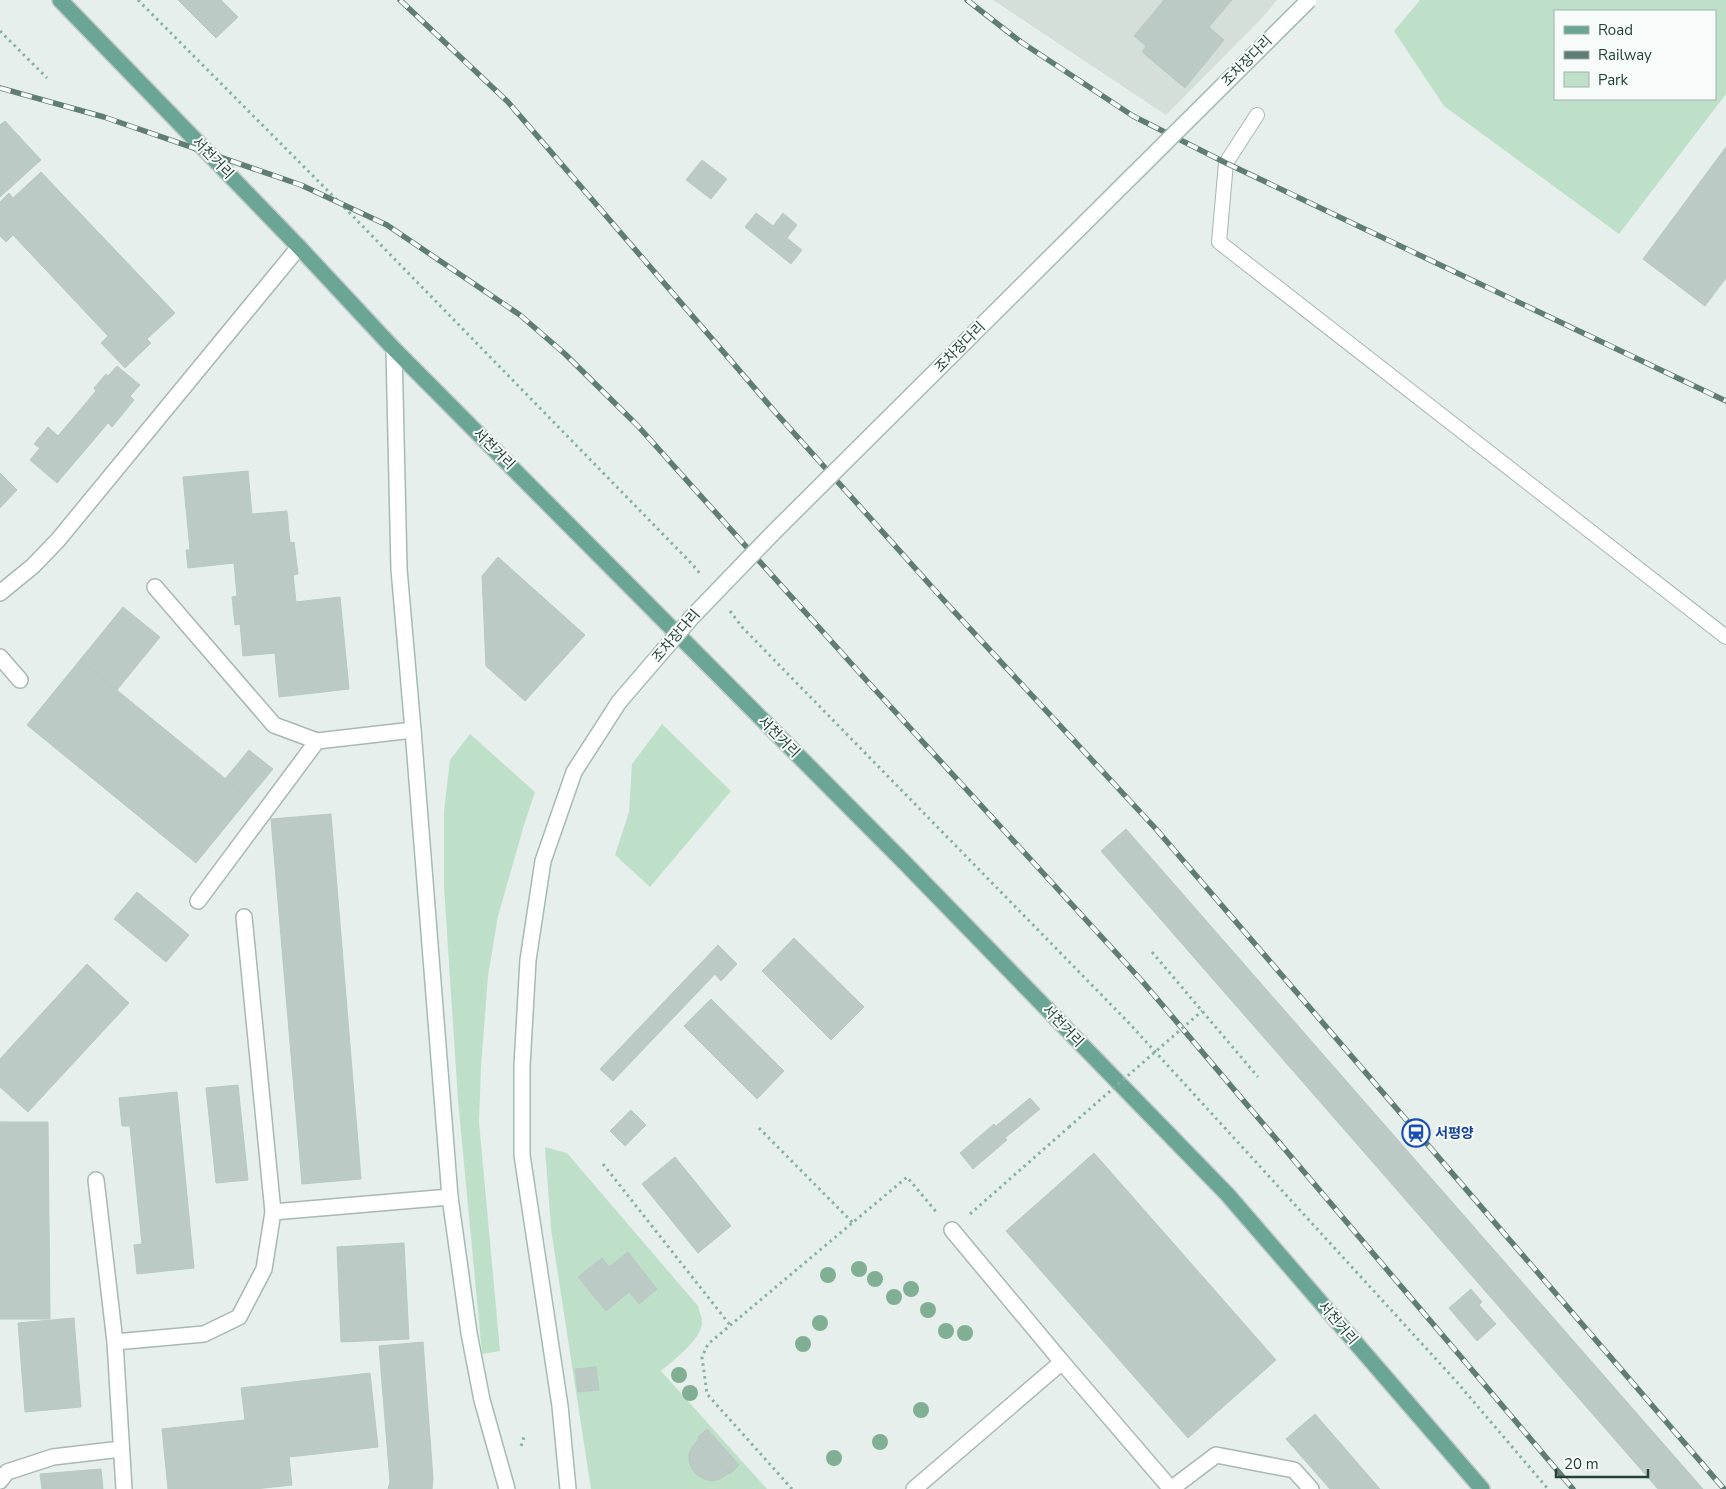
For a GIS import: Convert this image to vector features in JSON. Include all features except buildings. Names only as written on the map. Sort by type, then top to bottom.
[{"type":"main road","name":"서천거리","points":[[60,0],[299,247],[394,349],[902,860],[1227,1194],[1482,1489]]},
{"type":"main road","name":"조차장다리","points":[[568,1489],[560,1406],[522,1155],[522,1066],[528,960],[544,861],[574,772],[619,702],[692,617],[773,533],[1309,0]]},
{"type":"main road","points":[[0,593],[33,566],[58,540],[299,247]]},
{"type":"main road","points":[[394,349],[399,569],[450,1197],[469,1333],[482,1400],[507,1489]]},
{"type":"main road","points":[[155,587],[274,725],[316,740],[413,730]]},
{"type":"main road","points":[[0,657],[20,680]]},
{"type":"main road","points":[[198,901],[316,740]]},
{"type":"main road","points":[[115,1342],[204,1334],[239,1318],[264,1269],[272,1212],[244,917]]},
{"type":"main road","points":[[96,1180],[115,1342],[124,1489]]},
{"type":"main road","points":[[272,1212],[450,1197]]},
{"type":"main road","points":[[952,1230],[1171,1489],[1216,1455],[1294,1470],[1311,1489]]},
{"type":"main road","points":[[914,1489],[1062,1362]]},
{"type":"main road","points":[[0,1481],[7,1472],[53,1457],[121,1449]]},
{"type":"lane","points":[[1256,114],[1226,163],[1219,242],[1726,637]]},
{"type":"path","points":[[138,0],[346,209],[705,580]]},
{"type":"path","points":[[0,31],[46,78]]},
{"type":"path","points":[[730,611],[742,627],[1128,1022],[1456,1380],[1548,1489]]},
{"type":"path","points":[[1152,952],[1258,1077]]},
{"type":"path","points":[[792,1489],[708,1394],[702,1357],[708,1344],[907,1177],[952,1230],[1202,1011]]},
{"type":"path","points":[[759,1128],[853,1223]]},
{"type":"path","points":[[602,1164],[730,1325]]},
{"type":"shaded area","points":[[993,0],[1277,0],[1262,18],[1166,115]]},
{"type":"green space","points":[[1420,0],[1726,0],[1726,94],[1619,234],[1444,106],[1394,31]]},
{"type":"green space","points":[[662,724],[731,791],[650,887],[615,855],[629,812],[632,764]]},
{"type":"green space","points":[[470,734],[535,792],[498,916],[488,976],[479,1122],[500,1351],[482,1354],[458,1100],[444,887],[444,811],[450,760]]},
{"type":"green space","points":[[545,1147],[567,1153],[698,1306],[702,1318],[701,1329],[692,1343],[661,1371],[767,1489],[591,1489],[551,1229]]},
{"type":"railway","points":[[400,0],[508,102],[776,413],[949,606],[1156,829],[1724,1489]]},
{"type":"railway","points":[[967,0],[1021,42],[1133,116],[1226,163],[1726,401]]},
{"type":"railway","points":[[0,88],[104,117],[301,185],[387,225],[520,315],[565,354],[637,425],[867,681],[1142,981],[1573,1489]]},
{"type":"place","name":"서평양","points":[[1416,1133]]}]
